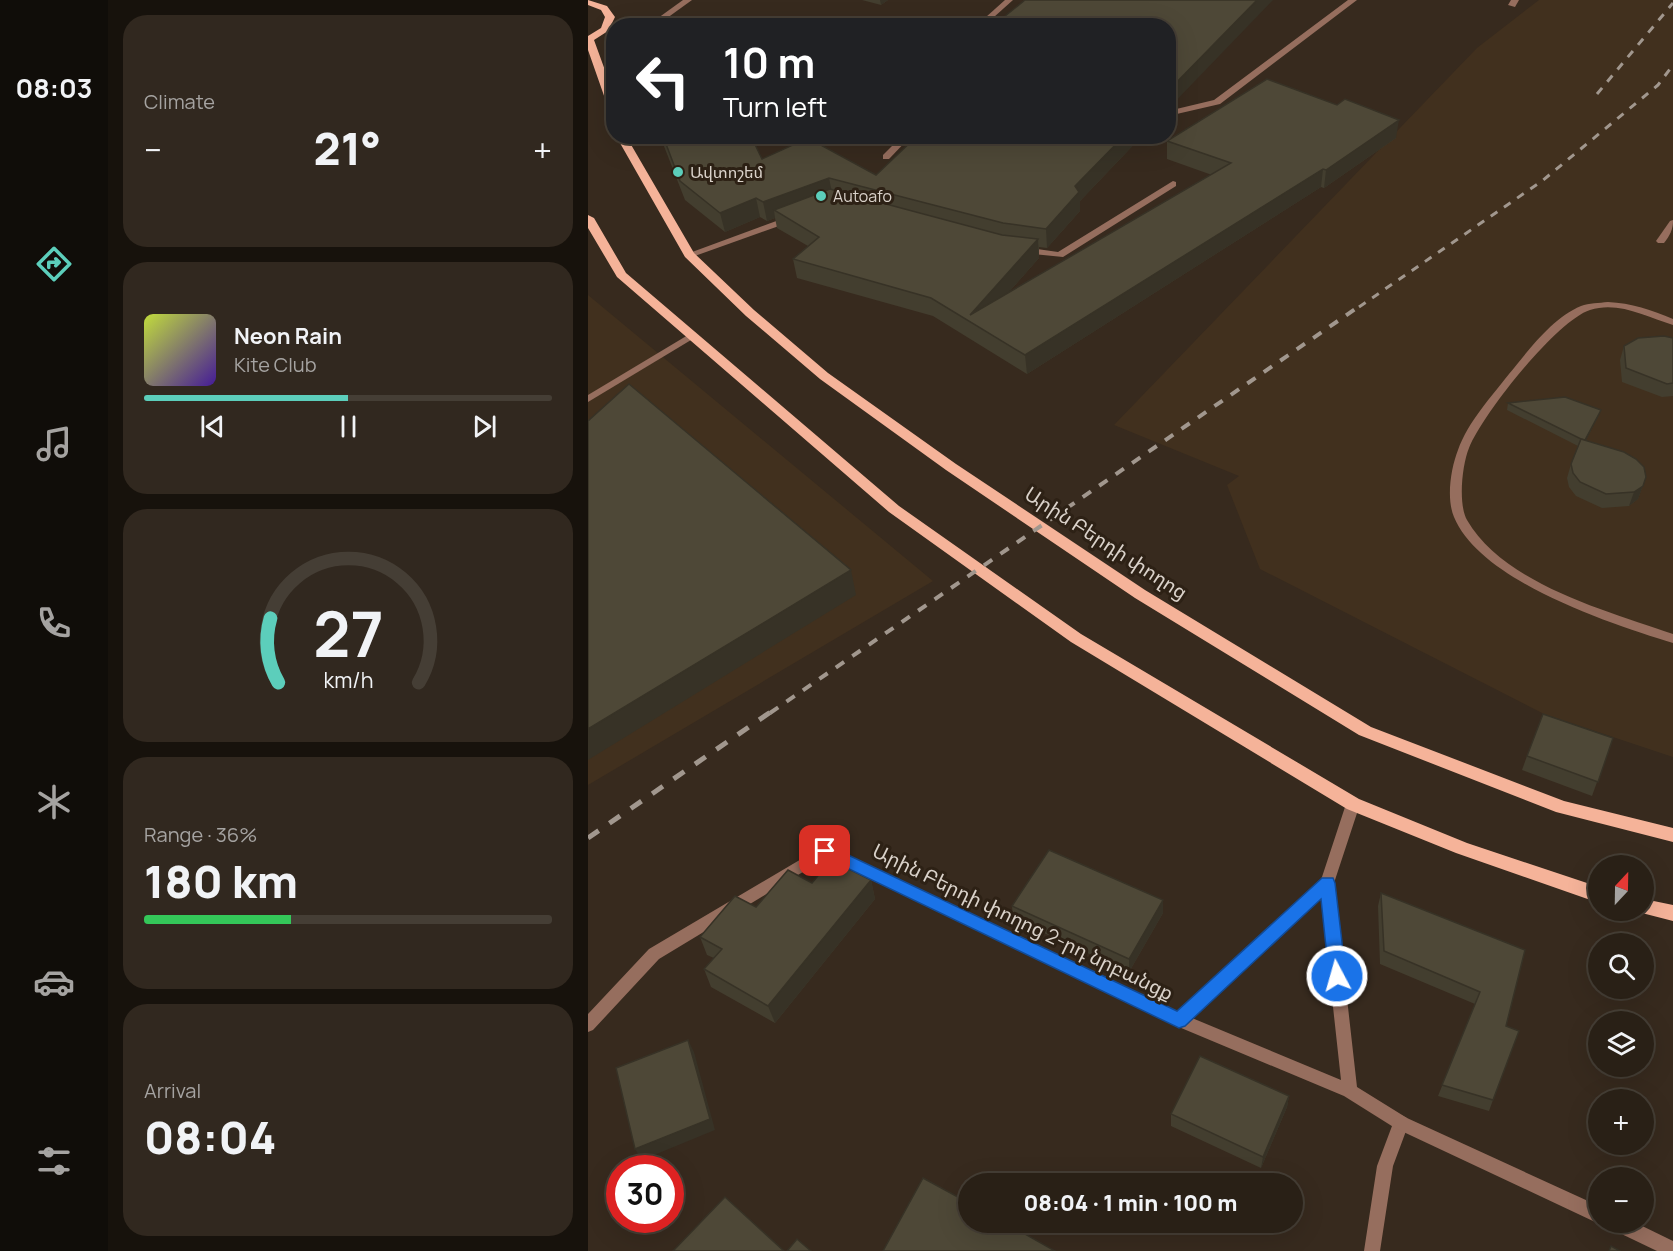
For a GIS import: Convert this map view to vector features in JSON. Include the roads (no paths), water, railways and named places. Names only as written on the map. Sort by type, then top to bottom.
[{"type":"main road","points":[[588,2],[599,2],[610,18]]},
{"type":"main road","points":[[606,31],[588,40],[606,88]]},
{"type":"main road","name":"Արին Բերդի փողոց","points":[[626,144],[689,255],[750,313],[824,376],[951,467],[1140,594],[1365,731],[1562,807],[1673,835]]},
{"type":"main road","points":[[588,218],[621,275],[894,509],[1076,638],[1353,804],[1462,848],[1588,891]]},
{"type":"main road","points":[[1654,909],[1673,913]]},
{"type":"street","points":[[662,18],[688,0]]},
{"type":"street","points":[[987,18],[1006,0]]},
{"type":"street","points":[[1176,112],[1217,102],[1353,0]]},
{"type":"street","points":[[886,157],[899,144]]},
{"type":"street","points":[[1015,249],[1060,255],[1173,184]]},
{"type":"street","points":[[689,255],[800,215]]},
{"type":"street","points":[[1661,241],[1673,223]]},
{"type":"street","points":[[1673,322],[1641,310],[1612,305],[1584,308],[1560,322],[1479,418],[1463,448],[1457,476],[1459,517],[1488,555],[1553,595],[1673,639]]},
{"type":"street","points":[[588,399],[693,335]]},
{"type":"street","name":"Արին Բերդի փողոց 2-րդ նրբանցք","points":[[1350,1091],[1327,883],[1353,804]]},
{"type":"street","name":"Արին Բերդի փողոց 2-րդ նրբանցք","points":[[588,1025],[654,954],[825,851],[1179,1020],[1350,1091],[1401,1123],[1588,1210]]},
{"type":"street","name":"Արին Բերդի փողոց 2-րդ նրբանցք","points":[[1179,1020],[1327,883]]},
{"type":"street","points":[[1372,1251],[1385,1166],[1401,1123]]},
{"type":"street","points":[[1638,1233],[1673,1250]]},
{"type":"railway","points":[[1597,94],[1673,3]]},
{"type":"railway","points":[[1359,307],[1542,181],[1658,85],[1673,65]]},
{"type":"railway","points":[[770,713],[1361,305]]},
{"type":"railway","points":[[588,838],[772,711]]},
{"type":"place","name":"Ավտոշեմ","points":[[678,172]]},
{"type":"place","name":"Autoafo","points":[[821,196]]}]
